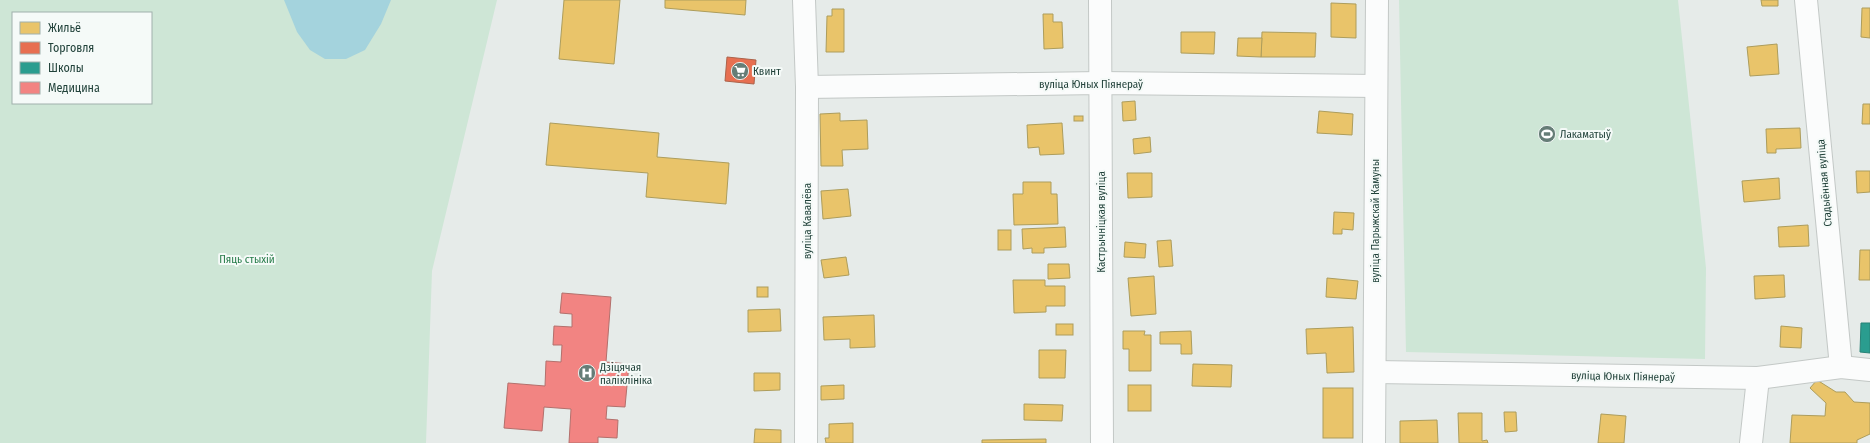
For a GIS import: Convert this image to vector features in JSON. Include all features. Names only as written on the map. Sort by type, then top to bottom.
[{"type":"street","name":"вуліца Кавалёва","points":[[804,0],[807,87],[806,443]]},
{"type":"street","name":"Кастрычніцкая вуліца","points":[[1100,0],[1102,443]]},
{"type":"street","name":"вуліца Парыжскай Камуны","points":[[1374,443],[1377,0]]},
{"type":"street","name":"Стадыённая вуліца","points":[[1806,0],[1841,366]]},
{"type":"street","name":"вуліца Юных Піянераў","points":[[807,87],[1100,83],[1376,86]]},
{"type":"street","name":"вуліца Юных Піянераў","points":[[1375,372],[1758,378],[1841,366],[1870,370]]},
{"type":"street","points":[[1750,443],[1758,378]]},
{"type":"green space","name":"Пяць стыхій","points":[[0,0],[497,0],[432,271],[426,443],[0,443]]},
{"type":"green space","name":"Лакаматыў","points":[[1399,0],[1678,0],[1706,268],[1705,359],[1406,352]]},
{"type":"water","points":[[284,0],[391,0],[381,24],[365,50],[346,59],[325,59],[310,50],[297,32]]},
{"type":"building: Жильё","points":[[564,0],[620,0],[614,64],[559,59]]},
{"type":"building: Жильё","points":[[665,0],[746,0],[745,15],[665,8]]},
{"type":"building: Жильё","points":[[1761,0],[1778,0],[1778,6],[1762,6]]},
{"type":"building: Жильё","points":[[1331,3],[1356,4],[1356,38],[1331,37]]},
{"type":"building: Жильё","points":[[1862,8],[1870,8],[1870,38],[1861,37]]},
{"type":"building: Жильё","points":[[832,9],[844,9],[844,52],[826,52],[827,16],[832,16]]},
{"type":"building: Жильё","points":[[1043,14],[1053,14],[1053,22],[1062,22],[1063,48],[1044,49]]},
{"type":"building: Жильё","points":[[1181,32],[1215,32],[1214,54],[1181,53]]},
{"type":"building: Жильё","points":[[1262,32],[1316,33],[1315,57],[1261,57]]},
{"type":"building: Жильё","points":[[1238,38],[1262,38],[1261,57],[1237,56]]},
{"type":"building: Жильё","points":[[1777,44],[1779,74],[1750,76],[1747,47]]},
{"type":"building: Жильё","points":[[1135,101],[1136,120],[1123,121],[1122,102]]},
{"type":"building: Жильё","points":[[1863,104],[1870,104],[1870,124],[1862,124]]},
{"type":"building: Жильё","points":[[1319,111],[1353,114],[1352,135],[1317,133]]},
{"type":"building: Жильё","points":[[840,113],[840,121],[867,120],[868,149],[842,150],[843,166],[821,166],[820,114]]},
{"type":"building: Жильё","points":[[1074,116],[1083,116],[1083,121],[1074,121]]},
{"type":"building: Жильё","points":[[550,123],[659,133],[657,157],[729,163],[726,204],[646,197],[648,173],[546,165]]},
{"type":"building: Жильё","points":[[1062,123],[1064,154],[1040,155],[1039,147],[1028,148],[1027,125]]},
{"type":"building: Жильё","points":[[1800,128],[1801,148],[1776,149],[1776,153],[1767,153],[1766,129]]},
{"type":"building: Жильё","points":[[1150,137],[1151,152],[1134,154],[1133,139]]},
{"type":"building: Жильё","points":[[1856,171],[1870,171],[1870,192],[1857,193]]},
{"type":"building: Жильё","points":[[1127,173],[1152,173],[1152,197],[1128,198]]},
{"type":"building: Жильё","points":[[1779,178],[1780,199],[1744,202],[1742,181]]},
{"type":"building: Жильё","points":[[1023,182],[1051,182],[1051,194],[1057,194],[1058,224],[1014,225],[1013,194],[1023,194]]},
{"type":"building: Жильё","points":[[848,189],[851,216],[823,219],[821,191]]},
{"type":"building: Жильё","points":[[1334,212],[1354,213],[1353,230],[1342,229],[1342,234],[1333,234]]},
{"type":"building: Жильё","points":[[1808,225],[1809,246],[1779,247],[1778,227]]},
{"type":"building: Жильё","points":[[1065,227],[1066,247],[1044,248],[1044,253],[1032,253],[1032,248],[1023,249],[1022,229]]},
{"type":"building: Жильё","points":[[998,230],[1011,230],[1011,250],[998,250]]},
{"type":"building: Жильё","points":[[1171,240],[1173,266],[1159,267],[1157,241]]},
{"type":"building: Жильё","points":[[1125,242],[1146,244],[1145,258],[1124,257]]},
{"type":"building: Жильё","points":[[1860,250],[1870,250],[1870,280],[1859,280]]},
{"type":"building: Жильё","points":[[846,257],[849,275],[824,278],[821,260]]},
{"type":"building: Жильё","points":[[1048,264],[1069,264],[1070,278],[1048,279]]},
{"type":"building: Жильё","points":[[1784,275],[1785,297],[1755,299],[1754,276]]},
{"type":"building: Жильё","points":[[1154,276],[1156,314],[1131,316],[1128,278]]},
{"type":"building: Жильё","points":[[1327,278],[1358,281],[1356,299],[1326,297]]},
{"type":"building: Жильё","points":[[1013,280],[1045,280],[1045,286],[1065,286],[1065,306],[1046,306],[1046,312],[1014,313]]},
{"type":"building: Жильё","points":[[757,287],[768,287],[768,297],[757,297]]},
{"type":"building: Жильё","points":[[780,309],[781,331],[748,332],[748,310]]},
{"type":"building: Жильё","points":[[874,315],[875,347],[850,348],[850,339],[824,340],[823,317]]},
{"type":"building: Жильё","points":[[1056,324],[1073,324],[1073,335],[1056,335]]},
{"type":"building: Жильё","points":[[1781,326],[1802,328],[1801,348],[1780,347]]},
{"type":"building: Жильё","points":[[1353,327],[1354,372],[1327,373],[1326,353],[1307,354],[1306,329]]},
{"type":"building: Жильё","points":[[1123,331],[1145,331],[1144,335],[1151,335],[1151,371],[1129,371],[1129,349],[1123,349]]},
{"type":"building: Жильё","points":[[1191,331],[1192,354],[1181,354],[1181,344],[1160,344],[1160,332]]},
{"type":"building: Жильё","points":[[1039,350],[1066,350],[1065,378],[1039,378]]},
{"type":"building: Жильё","points":[[1193,364],[1232,365],[1231,387],[1192,386]]},
{"type":"building: Жильё","points":[[754,373],[780,373],[780,390],[754,391]]},
{"type":"building: Жильё","points":[[1817,380],[1836,392],[1845,392],[1854,402],[1870,403],[1870,434],[1857,440],[1857,443],[1790,443],[1792,415],[1825,416],[1826,403],[1810,388]]},
{"type":"building: Жильё","points":[[844,385],[844,399],[821,400],[821,386]]},
{"type":"building: Жильё","points":[[1128,385],[1151,385],[1151,411],[1128,411]]},
{"type":"building: Жильё","points":[[1323,388],[1353,388],[1353,438],[1323,438]]},
{"type":"building: Жильё","points":[[1024,404],[1063,405],[1062,421],[1024,420]]},
{"type":"building: Жильё","points":[[1504,412],[1516,412],[1517,431],[1505,432]]},
{"type":"building: Жильё","points":[[1458,413],[1482,413],[1482,441],[1487,440],[1488,443],[1459,443]]},
{"type":"building: Жильё","points":[[1601,414],[1626,416],[1624,443],[1598,443]]},
{"type":"building: Жильё","points":[[1437,420],[1438,443],[1400,443],[1400,421]]},
{"type":"building: Жильё","points":[[853,423],[853,443],[826,443],[825,438],[829,438],[829,424]]},
{"type":"building: Жильё","points":[[755,429],[781,430],[781,443],[754,443]]},
{"type":"building: Жильё","points":[[1046,439],[1046,443],[982,443],[982,440]]},
{"type":"building: Торговля","name":"Квинт","points":[[727,57],[756,60],[754,84],[725,81]]},
{"type":"building: Школы","points":[[1861,323],[1870,323],[1870,353],[1860,352]]},
{"type":"building: Медицина","name":"Дзіцячая паліклініка","points":[[562,293],[611,297],[606,362],[629,364],[625,407],[607,406],[606,419],[618,420],[617,438],[598,437],[598,443],[569,443],[571,409],[544,407],[542,431],[504,428],[508,383],[545,386],[546,361],[561,362],[562,345],[553,345],[554,326],[572,327],[572,314],[560,313]]},
{"type":"place","name":"Квинт","points":[[740,71]]},
{"type":"place","name":"Лакаматыў","points":[[1547,134]]},
{"type":"place","name":"Дзіцячая паліклініка","points":[[587,373]]}]
